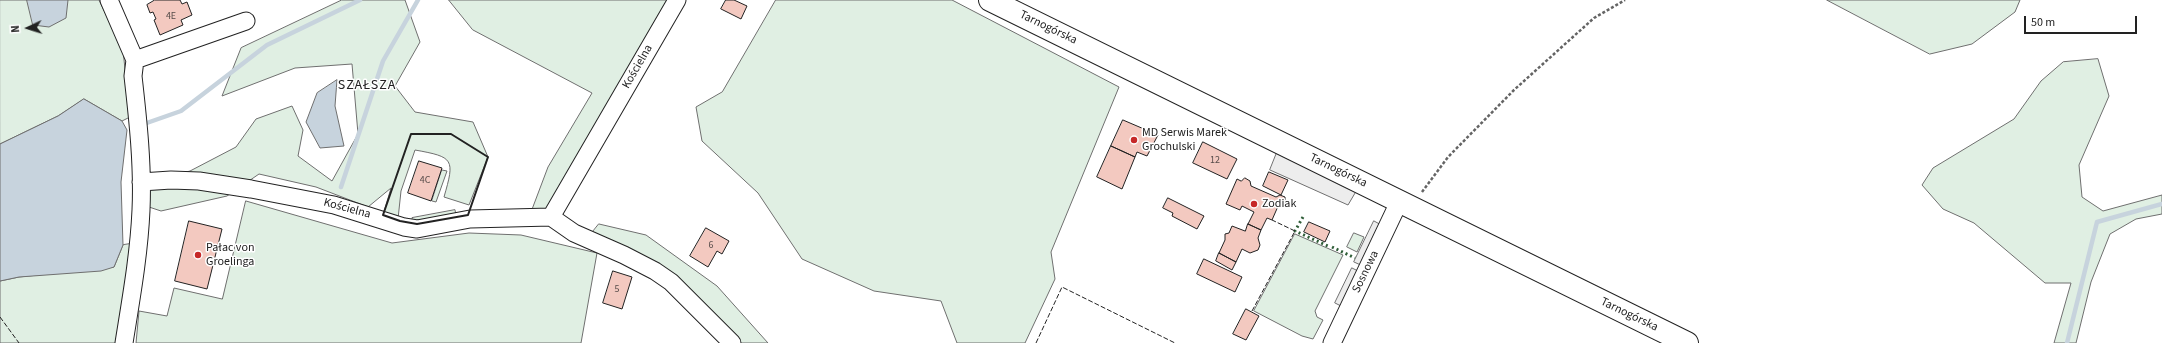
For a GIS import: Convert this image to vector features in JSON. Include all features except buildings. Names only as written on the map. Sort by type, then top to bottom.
[{"type":"main road","name":"Tarnogórska","points":[[990,0],[1687,343]]},
{"type":"street","points":[[109,0],[134,68],[139,136],[141,210],[136,269],[124,343]]},
{"type":"street","name":"Kościelna","points":[[141,182],[171,180],[199,181],[312,200],[404,227],[417,229],[473,215],[551,217],[677,0]]},
{"type":"street","points":[[134,68],[246,21]]},
{"type":"street","name":"Sosnowa","points":[[1332,343],[1405,204]]},
{"type":"street","points":[[551,217],[574,233],[624,255],[671,282],[732,343]]},
{"type":"path","points":[[1405,204],[1448,157],[1514,90],[1594,18],[1625,0]]},
{"type":"green space","points":[[0,0],[99,0],[123,50],[130,117],[122,121],[84,99],[58,116],[0,144]]},
{"type":"green space","points":[[342,0],[405,0],[420,42],[395,86],[415,112],[473,122],[488,157],[469,205],[444,197],[450,175],[450,167],[448,162],[438,155],[415,150],[401,191],[398,219],[383,215],[391,188],[368,207],[316,187],[259,174],[227,196],[161,211],[146,206],[144,183],[190,171],[236,147],[256,119],[292,106],[303,130],[298,156],[332,181],[358,134],[352,64],[295,68],[222,96],[241,48]]},
{"type":"green space","points":[[449,0],[669,0],[550,212],[531,212],[548,167],[592,93],[473,30]]},
{"type":"green space","points":[[776,0],[952,0],[1119,87],[1051,252],[1055,279],[1025,343],[957,343],[941,301],[874,291],[802,259],[758,193],[702,141],[696,107],[722,92]]},
{"type":"green space","points":[[1827,0],[2020,0],[2015,12],[1972,44],[1930,54]]},
{"type":"green space","points":[[2098,59],[2109,96],[2079,165],[2082,197],[2103,211],[2162,195],[2162,214],[2136,219],[2110,234],[2091,282],[2076,343],[2054,343],[2071,283],[2045,283],[1974,223],[1943,209],[1922,185],[1933,168],[2014,119],[2041,81],[2063,62]]},
{"type":"green space","points":[[442,170],[447,171],[436,202],[432,201]]},
{"type":"green space","points":[[246,201],[392,243],[469,233],[521,235],[597,253],[581,343],[136,343],[139,311],[167,316],[174,288],[222,299]]},
{"type":"green space","points":[[455,210],[456,215],[412,223],[412,218]]},
{"type":"green space","points":[[599,224],[646,235],[717,286],[768,343],[732,343],[671,282],[587,239]]},
{"type":"green space","points":[[1354,233],[1364,237],[1357,252],[1347,247]]},
{"type":"green space","points":[[1295,234],[1343,255],[1315,311],[1317,317],[1323,320],[1313,339],[1302,336],[1254,311]]},
{"type":"green space","points":[[130,244],[120,343],[0,343],[0,281],[19,277],[114,267],[123,245]]},
{"type":"shaded area","points":[[27,0],[68,0],[66,18],[49,27],[33,25]]},
{"type":"shaded area","points":[[337,80],[335,106],[344,146],[320,148],[306,122],[317,93]]},
{"type":"shaded area","points":[[84,99],[122,121],[127,130],[121,182],[123,245],[114,267],[101,271],[19,277],[0,281],[0,144],[58,116]]},
{"type":"shaded area","points":[[1278,150],[1358,188],[1348,205],[1270,170]]},
{"type":"shaded area","points":[[1374,221],[1385,227],[1365,267],[1354,262]]},
{"type":"shaded area","points":[[1352,268],[1362,273],[1345,308],[1335,303]]},
{"type":"waterway","points":[[141,125],[181,111],[267,45],[360,0]]},
{"type":"waterway","points":[[341,187],[383,61],[418,0]]},
{"type":"waterway","points":[[2067,343],[2097,222],[2162,204]]},
{"type":"hedge","points":[[1303,217],[1295,231],[1328,246]]},
{"type":"hedge","points":[[1332,247],[1355,258]]},
{"type":"fence","points":[[1252,311],[1295,231],[1272,220]]},
{"type":"fence","points":[[1036,343],[1062,287],[1175,343]]},
{"type":"fence","points":[[0,317],[19,343]]},
{"type":"wall","points":[[411,134],[451,134],[488,157],[468,215],[417,224],[400,221],[383,215],[411,134]]},
{"type":"place","name":"MD Serwis Marek Grochulski","points":[[1134,140]]},
{"type":"place","name":"Zodiak","points":[[1254,204]]},
{"type":"place","name":"Pałac von Groelinga","points":[[198,255]]},
{"type":"district","name":"SZAŁSZA","points":[[367,86]]}]
